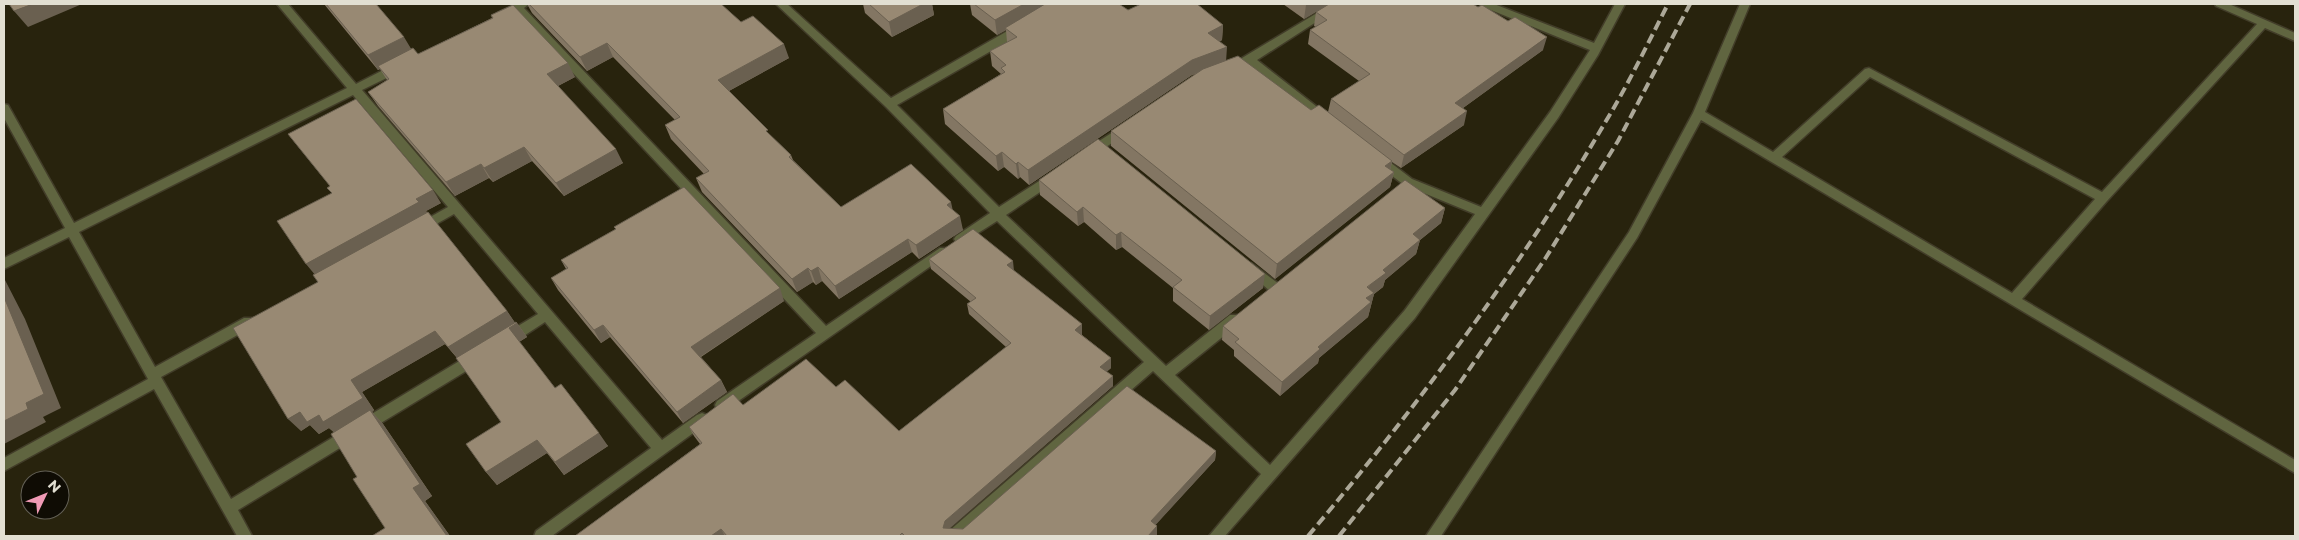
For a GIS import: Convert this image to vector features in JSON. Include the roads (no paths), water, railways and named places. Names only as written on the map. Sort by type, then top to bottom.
[{"type":"street","points":[[282,4],[661,449]]},
{"type":"street","points":[[781,4],[890,104],[998,214],[1271,475]]},
{"type":"street","points":[[1223,70],[1249,60],[1339,4]]},
{"type":"street","points":[[1485,4],[1597,48]]},
{"type":"street","points":[[1216,536],[1410,314],[1554,115],[1597,48],[1620,4]]},
{"type":"street","points":[[1433,536],[1633,235],[1700,113],[1746,4]]},
{"type":"street","points":[[2220,4],[2295,37]]},
{"type":"street","points":[[491,20],[520,5],[824,332]]},
{"type":"street","points":[[890,104],[1030,23]]},
{"type":"street","points":[[2014,299],[2103,198],[2264,23]]},
{"type":"street","points":[[4,264],[72,232],[414,59]]},
{"type":"street","points":[[1249,60],[1332,124]]},
{"type":"street","points":[[1775,157],[1869,72],[2103,198]]},
{"type":"street","points":[[4,108],[154,378],[245,536]]},
{"type":"street","points":[[1700,113],[2295,467]]},
{"type":"street","points":[[1076,161],[1104,149],[1132,124]]},
{"type":"street","points":[[1370,153],[1404,186],[1484,213]]},
{"type":"street","points":[[540,536],[824,332],[1061,172]]},
{"type":"street","points":[[412,232],[455,208]]},
{"type":"street","points":[[1244,263],[1275,288]]},
{"type":"street","points":[[1166,374],[1244,312]]},
{"type":"street","points":[[229,508],[546,315]]},
{"type":"street","points":[[4,465],[256,318]]},
{"type":"street","points":[[954,536],[1154,362]]},
{"type":"railway","points":[[1308,536],[1428,386],[1539,230],[1606,121],[1668,4]]},
{"type":"railway","points":[[1339,536],[1455,390],[1545,259],[1618,141],[1690,4]]}]
